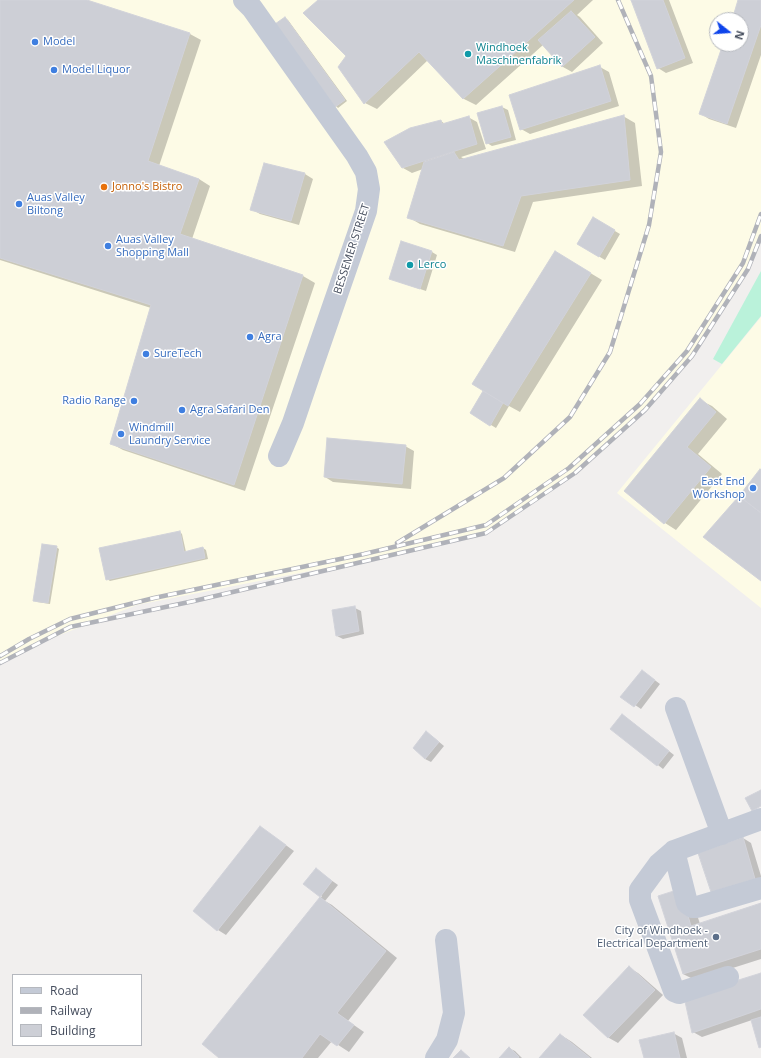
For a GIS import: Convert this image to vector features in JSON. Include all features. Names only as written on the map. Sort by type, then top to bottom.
[{"type":"street","name":"BESSEMER STREET","points":[[244,0],[252,8],[357,156],[366,172],[369,189],[364,218],[279,456]]},
{"type":"street","points":[[676,708],[722,834]]},
{"type":"street","points":[[728,977],[679,993],[674,991],[640,900],[640,890],[659,864],[674,851],[761,819]]},
{"type":"street","points":[[674,851],[687,903],[693,907],[761,888]]},
{"type":"street","points":[[436,1058],[447,1040],[454,1013],[446,940]]},
{"type":"shaded area","points":[[0,0],[761,0],[761,236],[748,269],[692,356],[645,410],[575,473],[486,533],[371,559],[137,605],[34,645],[0,665]]},
{"type":"shaded area","points":[[761,317],[761,608],[617,493]]},
{"type":"green space","points":[[761,271],[761,316],[722,364],[713,359]]},
{"type":"building","name":"Auas Valley Shopping Mall","points":[[0,0],[87,0],[190,33],[148,161],[199,179],[180,234],[303,275],[234,485],[110,444],[151,305],[0,258]]},
{"type":"building","name":"Windhoek Maschinenfabrik","points":[[318,0],[574,0],[463,99],[419,52],[364,104],[338,67],[346,56],[303,13]]},
{"type":"building","points":[[631,0],[663,0],[685,58],[657,69]]},
{"type":"building","points":[[738,0],[761,0],[761,25],[727,124],[699,114],[720,52],[749,52],[749,12],[734,12]]},
{"type":"building","points":[[571,11],[595,37],[562,67],[538,40]]},
{"type":"building","points":[[285,17],[345,100],[335,107],[275,24]]},
{"type":"building","points":[[600,65],[611,101],[520,130],[509,95]]},
{"type":"building","points":[[502,106],[511,137],[486,144],[477,113]]},
{"type":"building","points":[[624,115],[630,180],[521,196],[503,246],[407,218],[424,162],[454,152],[459,160]]},
{"type":"building","points":[[469,116],[477,144],[402,168],[384,142],[410,128],[441,120],[442,124]]},
{"type":"building","points":[[264,163],[305,173],[291,221],[250,210]]},
{"type":"building","points":[[593,217],[615,230],[599,257],[577,244]]},
{"type":"building","name":"Lerco","points":[[401,241],[432,251],[420,289],[389,279]]},
{"type":"building","points":[[555,251],[591,273],[508,406],[472,384]]},
{"type":"building","points":[[483,391],[503,403],[490,426],[470,413]]},
{"type":"building","points":[[700,398],[716,412],[687,447],[711,467],[664,524],[624,491]]},
{"type":"building","points":[[327,438],[406,445],[402,484],[324,477]]},
{"type":"building","points":[[760,469],[761,470],[761,513],[739,496]]},
{"type":"building","points":[[739,496],[761,513],[761,581],[703,537]]},
{"type":"building","points":[[180,531],[184,552],[203,547],[205,558],[106,580],[99,548]]},
{"type":"building","points":[[42,544],[57,546],[48,603],[33,601]]},
{"type":"building","points":[[355,606],[359,631],[336,636],[332,610]]},
{"type":"building","points":[[642,670],[655,680],[634,707],[620,697]]},
{"type":"building","points":[[622,714],[669,751],[657,766],[610,729]]},
{"type":"building","points":[[426,731],[439,742],[425,759],[413,748]]},
{"type":"building","points":[[761,790],[761,806],[752,811],[745,798]]},
{"type":"building","points":[[260,826],[286,845],[217,931],[193,911]]},
{"type":"building","points":[[743,837],[755,879],[711,892],[698,853]]},
{"type":"building","points":[[316,868],[332,881],[320,897],[303,884]]},
{"type":"building","name":"City of Windhoek - Electrical Department","points":[[680,889],[691,926],[761,903],[761,949],[683,974],[658,896]]},
{"type":"building","points":[[320,897],[386,951],[337,1013],[354,1025],[337,1046],[320,1034],[302,1058],[219,1058],[202,1044]]},
{"type":"building","points":[[629,966],[655,990],[608,1038],[583,1015]]},
{"type":"building","points":[[761,973],[761,1009],[692,1033],[684,997]]},
{"type":"building","points":[[761,1017],[761,1047],[759,1048],[751,1020]]},
{"type":"building","points":[[674,1032],[680,1058],[644,1058],[639,1040]]},
{"type":"building","points":[[560,1034],[590,1058],[539,1058]]},
{"type":"building","points":[[509,1047],[519,1057],[499,1058]]},
{"type":"building","points":[[461,1050],[470,1058],[453,1058]]},
{"type":"railway","points":[[397,543],[504,478],[570,417],[610,352],[649,225],[661,152],[651,76],[618,0]]},
{"type":"railway","points":[[0,656],[29,639],[70,619],[154,598],[364,554],[486,525],[569,468],[640,404],[687,351],[743,263],[761,214]]},
{"type":"railway","points":[[0,663],[70,627],[194,601],[486,533],[575,473],[645,410],[692,356],[748,269],[761,236]]},
{"type":"place","name":"Model","points":[[35,42]]},
{"type":"place","name":"Windhoek Maschinenfabrik","points":[[468,54]]},
{"type":"place","name":"Model Liquor","points":[[54,70]]},
{"type":"place","name":"Jonno's Bistro","points":[[104,187]]},
{"type":"place","name":"Auas Valley Biltong","points":[[19,204]]},
{"type":"place","name":"Auas Valley Shopping Mall","points":[[108,246]]},
{"type":"place","name":"Lerco","points":[[410,265]]},
{"type":"place","name":"Agra","points":[[250,337]]},
{"type":"place","name":"SureTech","points":[[146,354]]},
{"type":"place","name":"Radio Range","points":[[134,401]]},
{"type":"place","name":"Agra Safari Den","points":[[182,410]]},
{"type":"place","name":"Windmill Laundry Service","points":[[121,434]]},
{"type":"place","name":"East End Workshop","points":[[753,488]]},
{"type":"place","name":"City of Windhoek - Electrical Department","points":[[716,937]]}]
